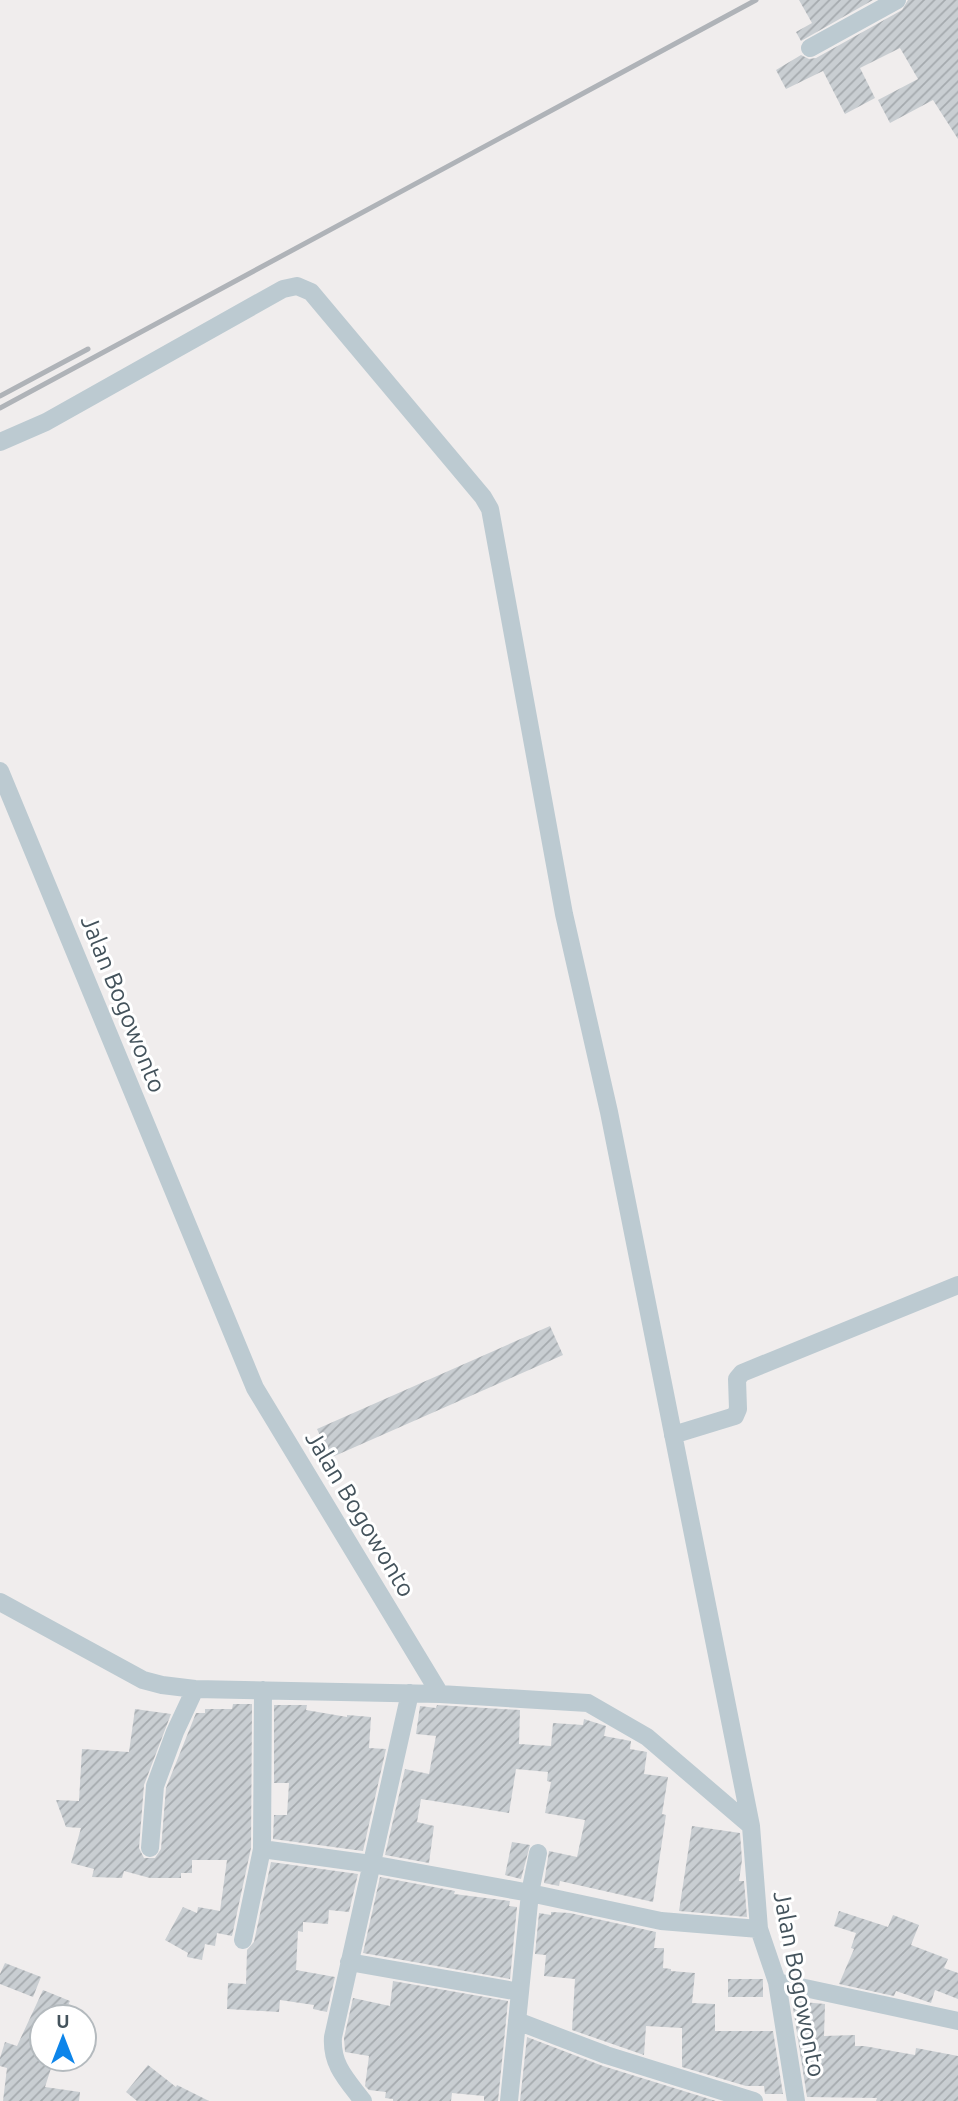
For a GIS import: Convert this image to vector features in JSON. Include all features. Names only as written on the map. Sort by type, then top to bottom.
[{"type":"street","points":[[810,48],[897,0]]},
{"type":"street","name":"Jalan Bogowonto","points":[[0,442],[46,422],[283,289],[297,286],[312,292],[483,497],[490,509],[564,914],[608,1112],[751,1826],[759,1930],[777,1982],[796,2101]]},
{"type":"street","name":"Jalan Bogowonto","points":[[0,771],[255,1388],[440,1694]]},
{"type":"street","points":[[673,1435],[735,1416],[738,1409],[737,1379],[742,1373],[958,1285]]},
{"type":"street","points":[[0,1602],[143,1680],[162,1685],[195,1689],[440,1694],[588,1703],[647,1737],[751,1826]]},
{"type":"street","points":[[150,1848],[155,1786],[195,1689]]},
{"type":"street","points":[[243,1940],[262,1849],[263,1690]]},
{"type":"street","points":[[363,2101],[337,2068],[332,2049],[410,1693]]},
{"type":"street","points":[[262,1849],[372,1864],[661,1921],[759,1930]]},
{"type":"street","points":[[509,2101],[530,1894],[538,1853]]},
{"type":"street","points":[[349,1962],[520,1992]]},
{"type":"street","points":[[777,1982],[958,2021]]},
{"type":"street","points":[[517,2021],[606,2055],[754,2101]]},
{"type":"building","points":[[799,0],[873,0],[801,41],[796,32],[812,23]]},
{"type":"building","points":[[908,0],[958,0],[958,139],[933,100],[890,123],[878,100],[918,79],[900,48],[860,68],[875,98],[845,114],[823,71],[786,89],[776,70],[801,55],[809,59],[816,58],[902,10]]},
{"type":"building","points":[[550,1326],[563,1355],[330,1458],[317,1429]]},
{"type":"building","points":[[233,1704],[252,1704],[251,1848],[232,1936],[217,1933],[215,1946],[205,1944],[202,1960],[187,1957],[188,1953],[165,1940],[183,1907],[197,1913],[198,1907],[220,1911],[227,1860],[192,1860],[192,1873],[181,1873],[181,1878],[150,1878],[124,1871],[122,1878],[92,1877],[94,1869],[71,1863],[81,1828],[66,1827],[56,1800],[79,1801],[82,1749],[129,1752],[135,1709],[171,1714],[144,1785],[139,1848],[144,1858],[155,1858],[161,1849],[166,1788],[196,1713],[205,1713],[205,1709],[232,1709]]},
{"type":"building","points":[[274,1705],[307,1705],[306,1710],[347,1717],[371,1717],[369,1748],[386,1749],[363,1851],[273,1839],[274,1815],[287,1815],[289,1783],[274,1783]]},
{"type":"building","points":[[437,1705],[520,1710],[519,1744],[551,1746],[553,1723],[583,1725],[584,1719],[606,1726],[604,1736],[631,1741],[630,1749],[647,1752],[644,1774],[668,1777],[662,1814],[666,1815],[653,1902],[560,1881],[559,1886],[544,1883],[549,1851],[577,1857],[585,1820],[545,1813],[551,1782],[547,1781],[548,1772],[516,1769],[509,1813],[421,1799],[417,1822],[434,1826],[429,1863],[385,1855],[405,1769],[429,1774],[436,1736],[416,1734],[420,1706],[436,1708]]},
{"type":"building","points":[[692,1826],[740,1833],[742,1860],[739,1881],[744,1881],[747,1917],[679,1911]]},
{"type":"building","points":[[512,1842],[530,1845],[521,1879],[505,1875]]},
{"type":"building","points":[[271,1862],[358,1874],[349,1912],[329,1910],[328,1924],[303,1922],[303,1932],[298,1931],[296,1970],[335,1977],[327,2012],[313,2009],[314,2005],[280,2000],[279,2012],[227,2009],[228,1983],[246,1984],[247,1950],[254,1942]]},
{"type":"building","points":[[380,1877],[455,1891],[454,1894],[510,1901],[509,1906],[517,1907],[510,1979],[363,1953]]},
{"type":"building","points":[[839,1911],[888,1927],[893,1915],[919,1925],[911,1945],[948,1959],[944,1968],[958,1973],[958,1999],[935,1990],[931,2003],[896,1991],[894,1996],[839,1984],[854,1949],[851,1948],[856,1933],[834,1926]]},
{"type":"building","points":[[551,1912],[570,1913],[656,1932],[654,1948],[664,1948],[663,1968],[695,1973],[692,2003],[715,2004],[715,2031],[773,2031],[783,2094],[765,2094],[764,2086],[746,2086],[682,2067],[682,2028],[646,2026],[644,2055],[572,2030],[575,1979],[544,1976],[546,1955],[535,1954],[539,1913],[551,1915]]},
{"type":"building","points":[[5,1963],[41,1977],[33,1997],[0,1984],[0,1974]]},
{"type":"building","points":[[728,1979],[763,1979],[763,1997],[728,1997]]},
{"type":"building","points":[[393,1981],[508,2001],[498,2101],[484,2101],[484,2096],[452,2093],[451,2101],[393,2101],[385,2098],[386,2092],[369,2090],[365,2086],[369,2056],[345,2052],[344,2038],[353,1998],[390,2006]]},
{"type":"building","points":[[43,1990],[70,2001],[69,2003],[37,2003]]},
{"type":"building","points":[[792,2001],[825,2004],[824,2036],[855,2035],[855,2046],[915,2055],[916,2048],[958,2056],[958,2101],[876,2101],[877,2098],[807,2097]]},
{"type":"building","points":[[28,2022],[28,2073],[50,2073],[45,2087],[80,2092],[79,2101],[3,2101],[7,2068],[0,2066],[0,2058],[5,2042],[17,2046]]},
{"type":"building","points":[[527,2037],[603,2066],[716,2101],[520,2101]]},
{"type":"building","points":[[148,2065],[176,2087],[177,2085],[209,2101],[137,2101],[126,2092]]},
{"type":"railway","points":[[0,408],[756,0]]},
{"type":"railway","points":[[0,396],[88,349]]}]
